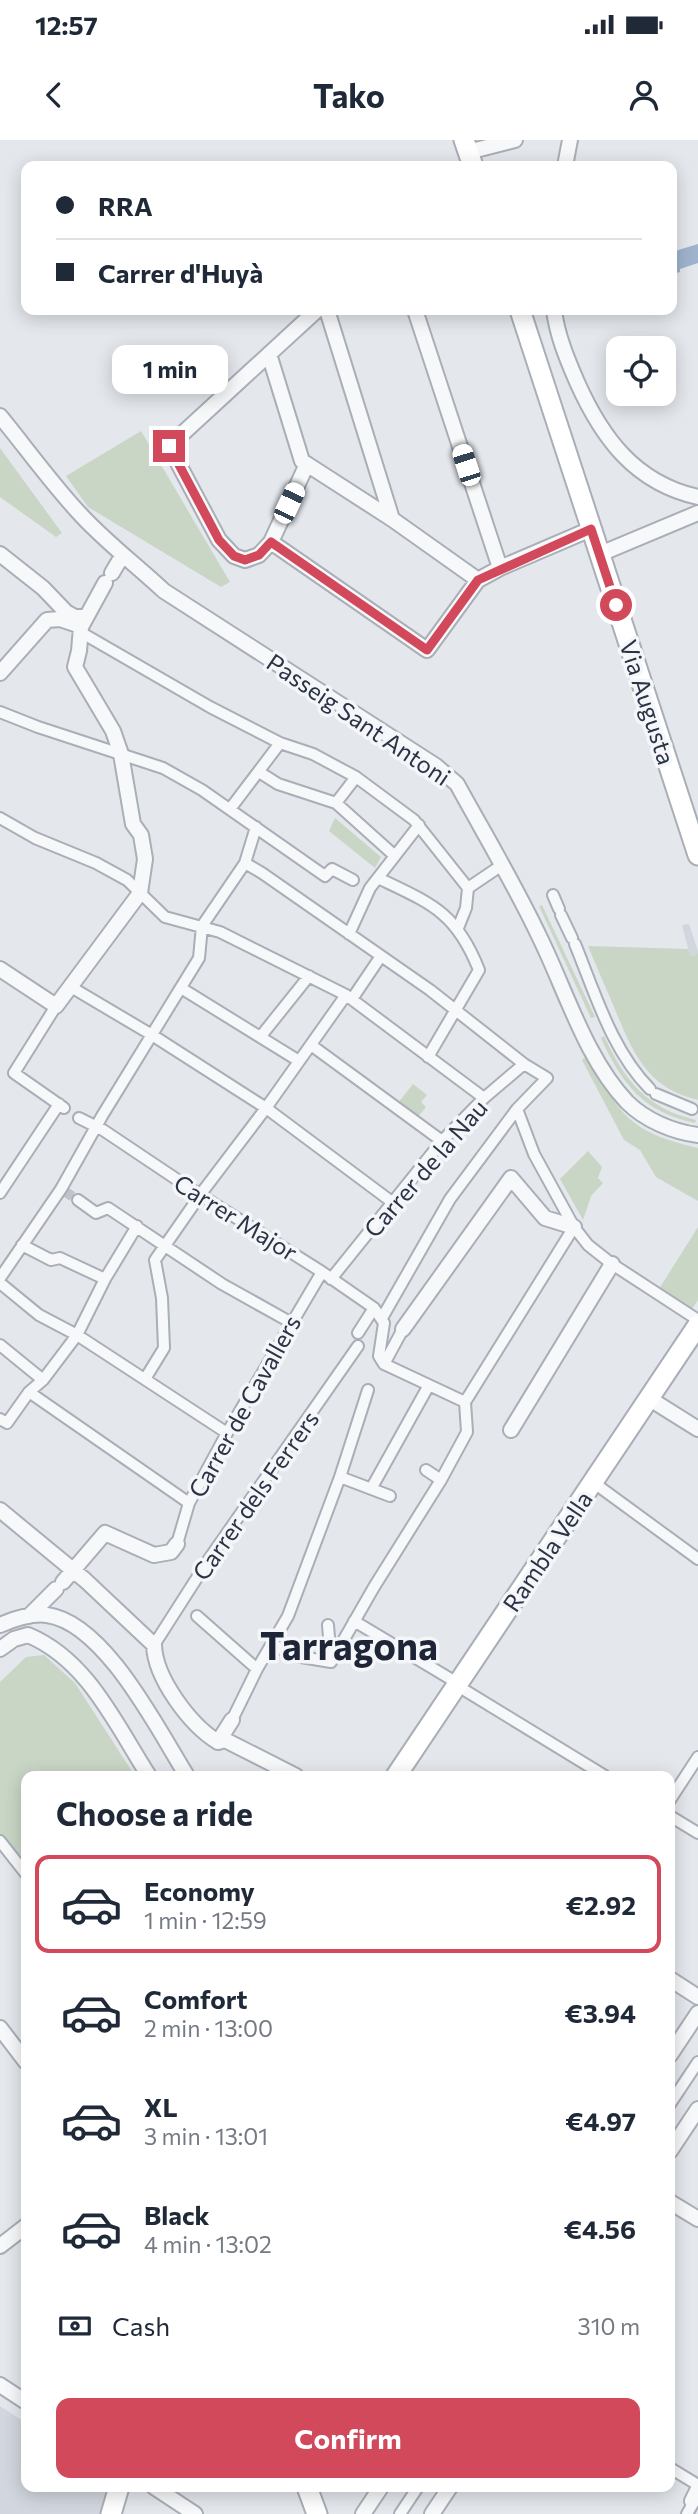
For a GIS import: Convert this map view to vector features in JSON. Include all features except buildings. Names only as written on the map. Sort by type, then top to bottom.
[{"type":"main road","name":"Via Augusta","points":[[522,315],[698,855]]},
{"type":"main road","name":"Rambla Vella","points":[[411,1771],[462,1688],[598,1484],[698,1323]]},
{"type":"main road","name":"Rambla Vella","points":[[598,1484],[658,1404],[698,1343]]},
{"type":"main road","name":"Rambla Vella","points":[[400,1771],[462,1688]]},
{"type":"main road","points":[[111,2514],[118,2492]]},
{"type":"main road","points":[[309,2492],[317,2514]]},
{"type":"street","points":[[468,153],[515,140]]},
{"type":"street","points":[[566,161],[570,140]]},
{"type":"street","points":[[307,464],[271,542],[259,555],[245,560],[234,556],[219,540],[169,446],[312,315]]},
{"type":"street","points":[[329,315],[392,519]]},
{"type":"street","points":[[417,315],[500,568]]},
{"type":"street","points":[[555,315],[567,359],[587,405],[606,435],[627,460],[654,481],[668,489],[698,498]]},
{"type":"street","points":[[269,354],[302,461],[392,519],[478,580]]},
{"type":"street","name":"Passeig Sant Antoni","points":[[0,415],[82,516],[116,547],[122,556],[164,591],[436,766],[457,784],[540,937],[595,1057],[615,1088],[628,1103],[644,1115],[664,1126],[698,1135]]},
{"type":"street","points":[[600,554],[698,513]]},
{"type":"street","points":[[271,542],[427,650],[478,580],[591,529]]},
{"type":"street","points":[[0,554],[43,588],[83,625],[210,707],[280,743],[313,754],[356,777],[419,825],[468,888],[466,908],[458,928]]},
{"type":"street","points":[[0,1193],[61,1106],[14,1073],[57,1006],[140,893],[145,859],[141,835],[133,824],[121,754],[113,731],[76,673],[75,667],[83,625],[122,556]]},
{"type":"street","points":[[0,673],[47,620],[83,625]]},
{"type":"street","points":[[0,712],[163,768],[202,790],[325,876],[332,869],[353,880]]},
{"type":"street","points":[[230,809],[280,743]]},
{"type":"street","points":[[259,772],[278,784],[336,803],[395,856]]},
{"type":"street","points":[[336,803],[356,777]]},
{"type":"street","points":[[0,818],[35,838],[96,863],[127,880],[165,917],[220,932],[349,997],[484,1098]]},
{"type":"street","points":[[349,934],[368,887],[419,825]]},
{"type":"street","points":[[226,1433],[77,1335],[38,1315],[0,1280],[62,1190],[100,1121],[199,958],[202,926],[244,863],[256,827]]},
{"type":"street","points":[[244,863],[430,990],[524,1064],[547,1078],[450,1199],[431,1228],[418,1258],[382,1318],[384,1329],[379,1356],[384,1364],[465,1402]]},
{"type":"street","points":[[468,888],[502,865]]},
{"type":"street","points":[[378,878],[429,903],[458,928],[468,942],[479,970],[428,1057]]},
{"type":"street","points":[[553,895],[615,1040],[634,1073],[653,1091],[692,1109]]},
{"type":"street","points":[[145,1379],[164,1348],[162,1298],[155,1260],[310,1045],[381,956]]},
{"type":"street","points":[[0,969],[57,1006]]},
{"type":"street","points":[[261,1036],[309,976]]},
{"type":"street","points":[[71,987],[266,1108],[392,1202]]},
{"type":"street","points":[[181,988],[299,1062]]},
{"type":"street","points":[[310,1045],[442,1141]]},
{"type":"street","name":"Carrer de la Nau","points":[[327,1275],[442,1141],[484,1098],[524,1064]]},
{"type":"street","points":[[431,1228],[437,1230],[518,1112]]},
{"type":"street","points":[[518,1112],[534,1154],[574,1227],[588,1245],[698,1323]]},
{"type":"street","name":"Carrer Major","points":[[79,1118],[100,1121],[200,1195],[327,1275],[374,1308],[382,1318]]},
{"type":"street","points":[[384,1364],[403,1329],[511,1178],[545,1218],[574,1227]]},
{"type":"street","points":[[78,1200],[96,1213],[108,1208],[222,1284],[290,1322]]},
{"type":"street","points":[[3,1421],[43,1380],[77,1335],[121,1249],[138,1227]]},
{"type":"street","points":[[331,1662],[467,1432],[465,1402],[574,1227]]},
{"type":"street","points":[[22,1245],[51,1260],[60,1258],[105,1279]]},
{"type":"street","points":[[509,1434],[612,1264]]},
{"type":"street","name":"Carrer de Cavallers","points":[[177,1544],[189,1503],[226,1433],[290,1322],[327,1275]]},
{"type":"street","points":[[358,1333],[374,1308]]},
{"type":"street","points":[[0,1345],[43,1380]]},
{"type":"street","name":"Carrer dels Ferrers","points":[[154,1645],[209,1559],[358,1346]]},
{"type":"street","points":[[371,1489],[429,1385]]},
{"type":"street","points":[[218,1742],[288,1616],[340,1477],[368,1390]]},
{"type":"street","points":[[29,1392],[189,1503]]},
{"type":"street","points":[[658,1404],[698,1429]]},
{"type":"street","points":[[426,1470],[441,1480]]},
{"type":"street","points":[[340,1477],[390,1496]]},
{"type":"street","points":[[598,1484],[698,1559]]},
{"type":"street","points":[[0,1510],[67,1564],[154,1645],[154,1653],[172,1693],[202,1733],[218,1742],[225,1740],[286,1771]]},
{"type":"street","points":[[29,1616],[59,1586],[67,1564],[105,1533],[155,1555],[171,1552],[177,1544]]},
{"type":"street","points":[[7,1622],[45,1614],[67,1620],[88,1636],[117,1665],[184,1771]]},
{"type":"street","points":[[197,1616],[257,1669]]},
{"type":"street","points":[[355,1621],[597,1771]]},
{"type":"street","points":[[328,1625],[331,1662]]},
{"type":"street","points":[[0,1649],[14,1639],[29,1636],[63,1654],[104,1704],[146,1771]]},
{"type":"street","points":[[272,1643],[295,1656],[331,1662]]},
{"type":"street","points":[[675,1792],[698,1756]]},
{"type":"street","points":[[675,1819],[698,1833]]},
{"type":"street","points":[[0,1841],[21,1868]]},
{"type":"street","points":[[675,1982],[698,1997]]},
{"type":"street","points":[[675,2048],[698,2013]]},
{"type":"street","points":[[0,2028],[21,2055]]},
{"type":"street","points":[[675,2098],[698,2063]]},
{"type":"street","points":[[675,2144],[698,2109]]},
{"type":"street","points":[[675,2205],[698,2219]]},
{"type":"street","points":[[0,2246],[21,2230]]},
{"type":"street","points":[[0,2385],[21,2399]]},
{"type":"street","points":[[675,2474],[695,2497]]},
{"type":"street","points":[[162,2492],[195,2514]]},
{"type":"street","points":[[363,2514],[378,2492]]},
{"type":"street","points":[[400,2514],[415,2492]]},
{"type":"street","points":[[432,2514],[447,2492]]},
{"type":"shaded area","points":[[689,924],[698,951],[690,956],[682,925]]},
{"type":"shaded area","points":[[0,2406],[21,2420],[21,2492],[105,2492],[106,2495],[100,2514],[0,2514]]},
{"type":"green space","points":[[141,431],[230,582],[221,587],[88,507],[66,476]]},
{"type":"green space","points":[[0,448],[62,533],[56,537],[0,497]]},
{"type":"green space","points":[[335,818],[381,857],[375,868],[329,831]]},
{"type":"green space","points":[[542,905],[595,1017],[591,1018],[539,906]]},
{"type":"green space","points":[[588,946],[688,949],[691,956],[698,951],[698,1100],[667,1087],[645,1068],[629,1042]]},
{"type":"green space","points":[[604,1036],[620,1066],[639,1090],[663,1108],[696,1120],[695,1123],[661,1112],[636,1094],[617,1069],[601,1038]]},
{"type":"green space","points":[[587,1056],[618,1107],[629,1118],[656,1135],[698,1148],[698,1201],[656,1177],[640,1150],[624,1140],[582,1060]]},
{"type":"green space","points":[[413,1084],[427,1095],[421,1102],[426,1107],[417,1118],[398,1103]]},
{"type":"green space","points":[[588,1151],[602,1167],[598,1178],[603,1183],[591,1196],[583,1220],[560,1179]]},
{"type":"green space","points":[[698,1227],[698,1300],[691,1310],[659,1289]]},
{"type":"green space","points":[[44,1655],[75,1683],[132,1771],[21,1771],[21,1862],[0,1835],[0,1682],[26,1657]]},
{"type":"water","points":[[698,244],[698,263],[680,269],[677,273],[677,250]]},
{"type":"tunnel","points":[[64,1191],[78,1200]]},
{"type":"district","name":"Tarragona","points":[[349,1644]]},
{"type":"route","points":[[169,446],[219,540],[234,556],[245,560],[259,555],[271,542],[427,650],[478,580],[591,529],[616,605]]}]
